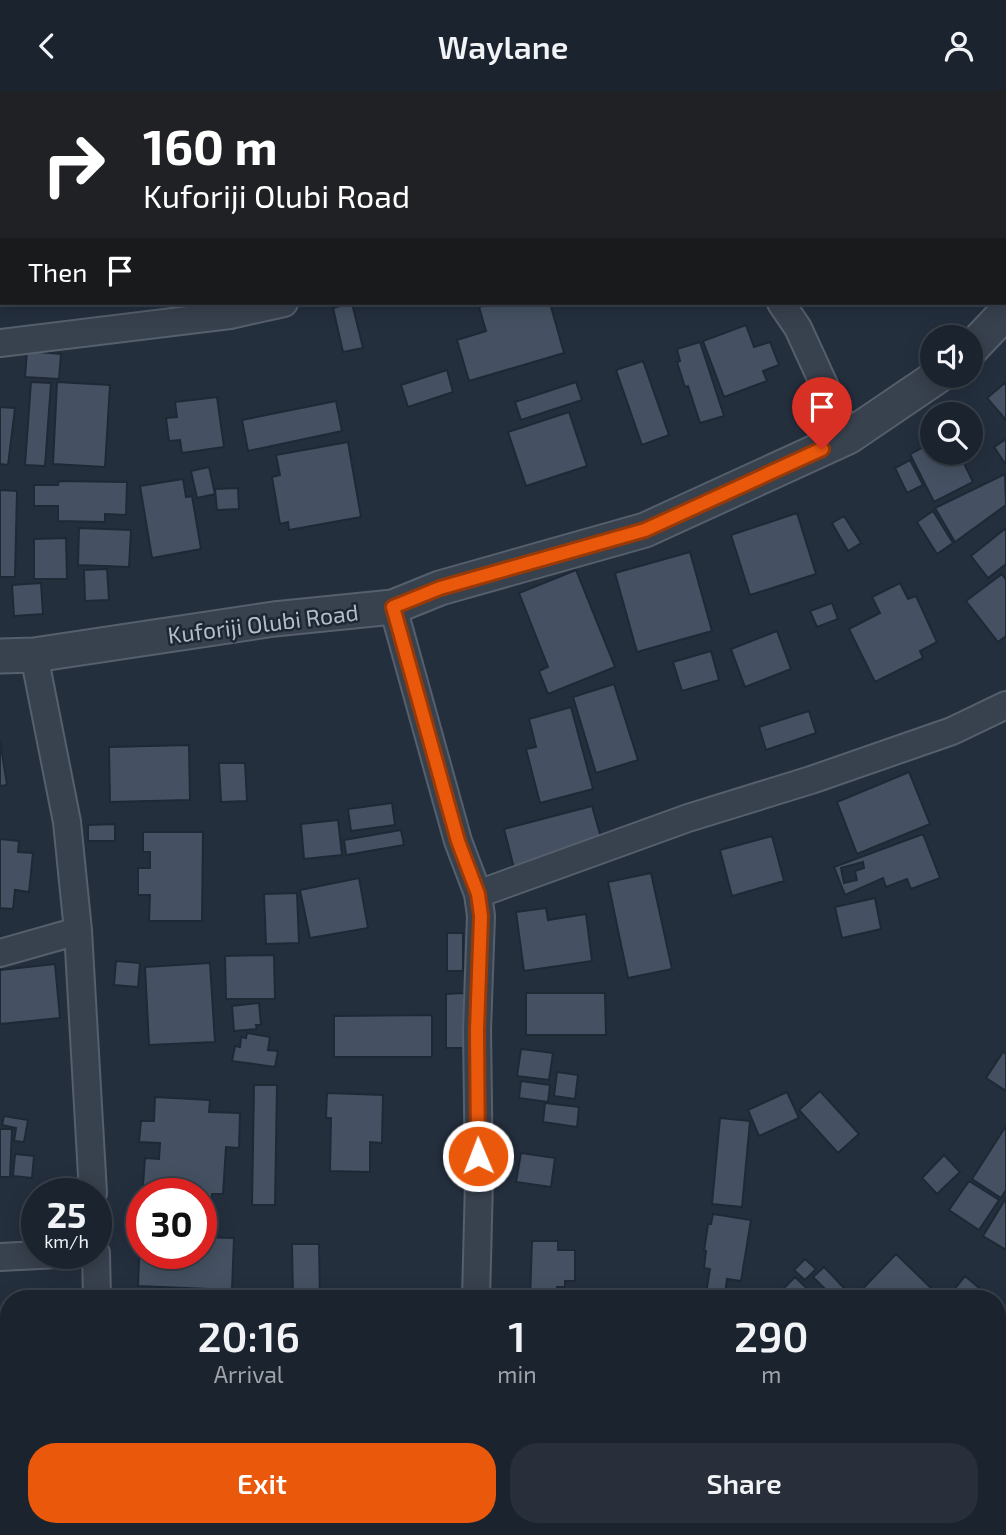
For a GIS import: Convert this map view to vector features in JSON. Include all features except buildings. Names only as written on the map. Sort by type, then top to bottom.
[{"type":"street","points":[[0,343],[230,315],[275,305]]},
{"type":"street","points":[[782,305],[798,328],[848,437]]},
{"type":"street","points":[[983,336],[1006,312]]},
{"type":"street","name":"Kuforiji Olubi Road","points":[[0,656],[34,655],[274,619],[393,607],[440,588],[645,530],[848,437],[920,388]]},
{"type":"street","points":[[393,607],[458,841],[478,894],[481,916],[477,1030],[479,1181],[476,1290]]},
{"type":"street","points":[[34,655],[67,822],[78,931],[92,1178]]},
{"type":"street","points":[[478,894],[688,818],[811,780],[952,731],[1006,705]]},
{"type":"street","points":[[0,953],[78,931]]},
{"type":"street","points":[[0,1257],[21,1256]]},
{"type":"street","points":[[96,1269],[97,1290]]},
{"type":"route","points":[[478,1156],[477,1030],[481,916],[478,894],[458,841],[393,607],[440,588],[645,530],[822,449]]}]
